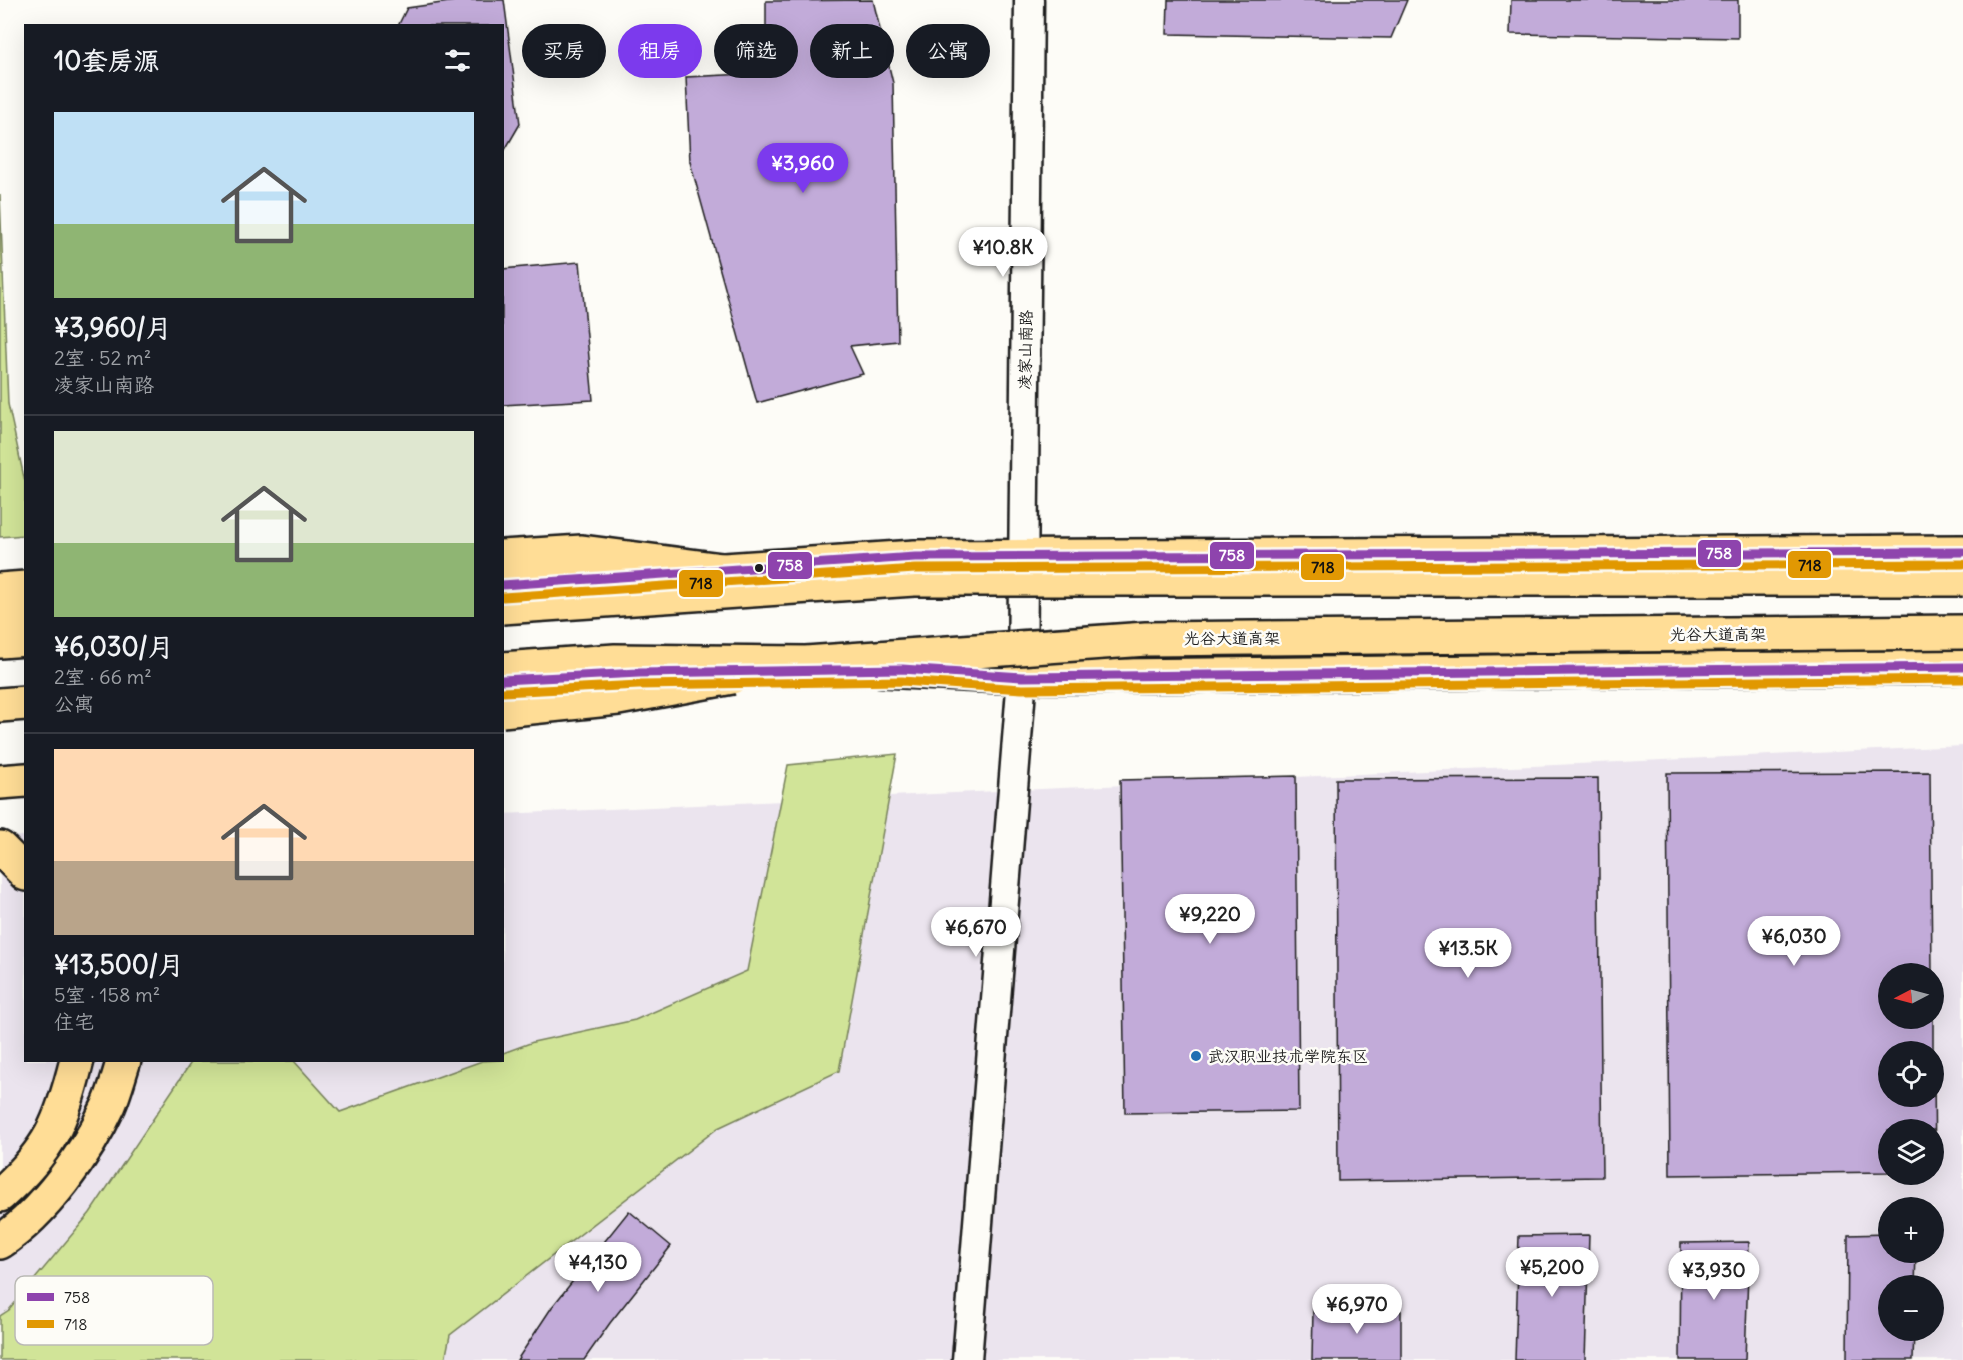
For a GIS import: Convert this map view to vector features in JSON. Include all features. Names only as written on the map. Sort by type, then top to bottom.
[{"type":"main road","points":[[504,557],[582,552],[722,570]]},
{"type":"main road","points":[[504,585],[915,557],[1963,552]]},
{"type":"main road","points":[[504,607],[914,579],[1963,579]]},
{"type":"main road","points":[[0,590],[24,588]]},
{"type":"main road","points":[[0,619],[24,617]]},
{"type":"main road","name":"光谷大道高架","points":[[504,669],[615,661],[806,663],[1146,639],[1963,632]]},
{"type":"main road","points":[[0,641],[24,639]]},
{"type":"main road","points":[[504,710],[618,698],[806,663]]},
{"type":"main road","points":[[504,680],[639,673],[902,669],[1022,677],[1963,667]]},
{"type":"main road","points":[[0,705],[24,703]]},
{"type":"main road","points":[[0,716],[24,714]]},
{"type":"main road","points":[[0,782],[24,780]]},
{"type":"main road","points":[[0,848],[24,872]]},
{"type":"main road","points":[[0,1195],[47,1145],[65,1108],[76,1062]]},
{"type":"main road","points":[[0,1242],[46,1203],[79,1156],[109,1105],[123,1062]]},
{"type":"street","name":"凌家山南路","points":[[967,1360],[1022,677],[1029,0]]},
{"type":"shaded area","name":"武汉职业技术学院东区","points":[[1963,746],[1963,1360],[0,1360],[0,837],[24,836],[24,1062],[504,1062],[504,814]]},
{"type":"green space","points":[[0,194],[8,404],[24,477],[24,535],[0,537]]},
{"type":"green space","points":[[897,754],[839,1071],[718,1128],[450,1335],[445,1360],[0,1360],[0,1316],[15,1303],[15,1345],[213,1345],[213,1276],[37,1276],[90,1213],[191,1062],[295,1062],[340,1112],[479,1062],[504,1062],[504,1053],[533,1042],[635,1020],[747,971],[788,765]]},
{"type":"building","points":[[463,0],[504,0],[520,124],[504,152],[504,24],[399,24],[407,8]]},
{"type":"building","points":[[873,0],[879,24],[810,24],[810,78],[892,78],[898,341],[850,346],[863,374],[757,403],[690,162],[686,78],[714,76],[714,78],[798,78],[798,24],[766,24],[766,1]]},
{"type":"building","points":[[1168,0],[1407,0],[1391,38],[1167,34]]},
{"type":"building","points":[[1511,0],[1738,0],[1738,38],[1510,34]]},
{"type":"building","points":[[580,262],[593,400],[504,405],[504,269]]},
{"type":"building","points":[[1930,772],[1932,963],[1878,963],[1878,1029],[1933,1029],[1933,1041],[1878,1041],[1878,1107],[1934,1107],[1934,1119],[1878,1119],[1878,1172],[1670,1175],[1667,773]]},
{"type":"building","points":[[1296,776],[1299,1111],[1125,1113],[1120,780]]},
{"type":"building","points":[[1598,778],[1602,1177],[1338,1181],[1336,779]]},
{"type":"building","points":[[629,1211],[671,1246],[584,1360],[517,1360],[552,1307]]},
{"type":"building","points":[[1878,1234],[1878,1263],[1916,1263],[1915,1275],[1878,1275],[1878,1341],[1914,1341],[1913,1360],[1847,1360],[1848,1235]]},
{"type":"building","points":[[1589,1235],[1585,1360],[1515,1360],[1519,1236]]},
{"type":"building","points":[[1749,1242],[1745,1360],[1680,1360],[1681,1243]]},
{"type":"building","points":[[1313,1310],[1401,1311],[1401,1360],[1312,1360]]},
{"type":"transit line","name":"758","points":[[504,585],[915,557],[1963,552]]},
{"type":"transit line","name":"718","points":[[504,597],[915,569],[1963,564]]},
{"type":"transit line","name":"758","points":[[504,680],[639,673],[902,669],[1022,677],[1963,667]]},
{"type":"transit line","name":"718","points":[[504,692],[639,685],[902,681],[1022,689],[1963,679]]},
{"type":"place","name":"武汉职业技术学院东区","points":[[1196,1056]]}]
